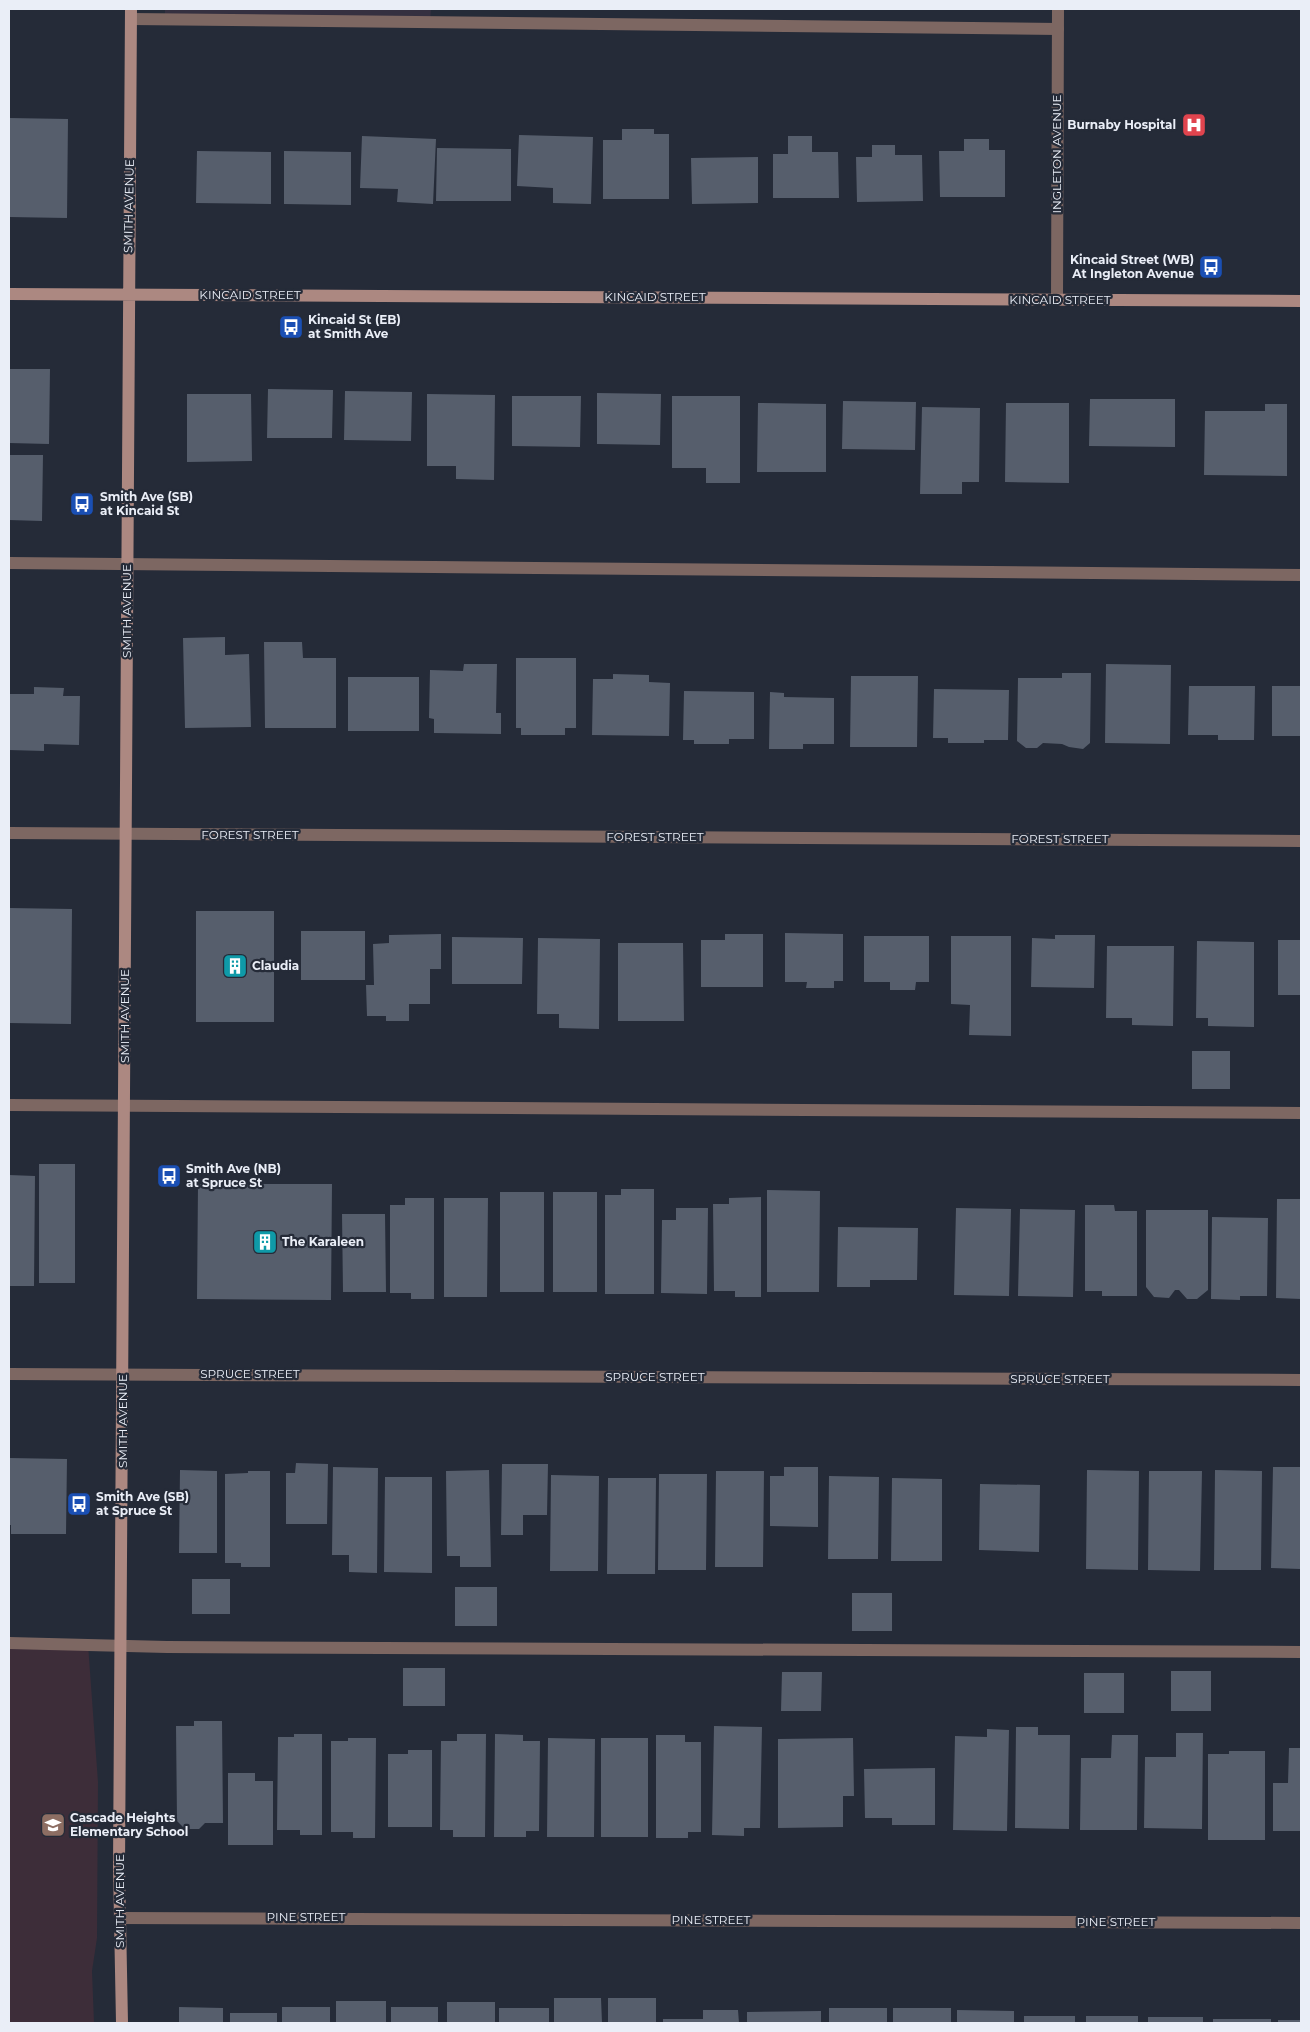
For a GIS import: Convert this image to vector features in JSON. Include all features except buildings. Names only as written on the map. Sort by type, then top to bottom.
[{"type":"street","name":"INGLETON AVENUE","points":[[1057,300],[1058,9]]},
{"type":"street","points":[[131,14],[1058,29]]},
{"type":"street","name":"SMITH AVENUE","points":[[122,2023],[120,1918],[131,14]]},
{"type":"street","name":"KINCAID STREET","points":[[9,294],[1301,302]]},
{"type":"street","points":[[9,563],[1301,575]]},
{"type":"street","name":"FOREST STREET","points":[[9,833],[1301,841]]},
{"type":"street","points":[[9,1105],[1301,1113]]},
{"type":"street","name":"SPRUCE STREET","points":[[9,1374],[1301,1380]]},
{"type":"street","points":[[9,1643],[122,1646],[1301,1652]]},
{"type":"street","name":"PINE STREET","points":[[120,1918],[1301,1923]]},
{"type":"shaded area","points":[[165,9],[431,9],[430,22],[165,19]]},
{"type":"shaded area","name":"Cascade Heights Elementary School","points":[[9,1643],[88,1644],[98,1782],[97,1938],[92,1971],[94,2023],[9,2023]]},
{"type":"place","name":"Burnaby Hospital","points":[[1194,125]]},
{"type":"place","name":"Kincaid Street (WB) At Ingleton Avenue","points":[[1211,267]]},
{"type":"place","name":"Kincaid St (EB) at Smith Ave","points":[[291,327]]},
{"type":"place","name":"Smith Ave (SB) at Kincaid St","points":[[82,504]]},
{"type":"place","name":"Claudia","points":[[235,966]]},
{"type":"place","name":"Smith Ave (NB) at Spruce St","points":[[169,1176]]},
{"type":"place","name":"The Karaleen","points":[[265,1242]]},
{"type":"place","name":"Smith Ave (SB) at Spruce St","points":[[79,1504]]},
{"type":"place","name":"Cascade Heights Elementary School","points":[[53,1825]]}]
